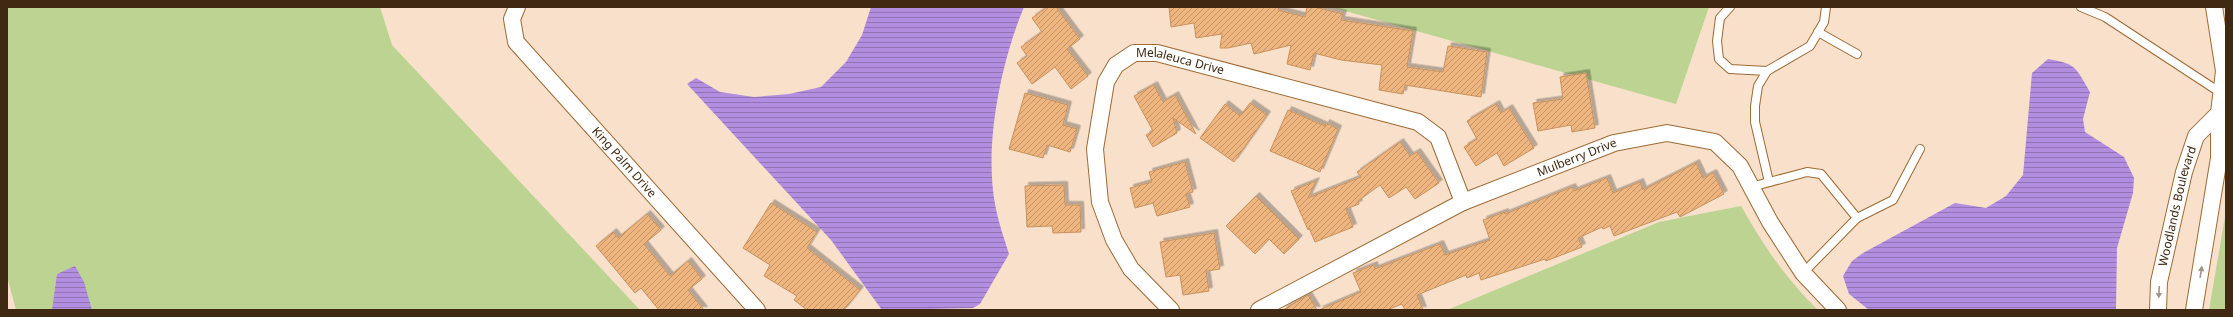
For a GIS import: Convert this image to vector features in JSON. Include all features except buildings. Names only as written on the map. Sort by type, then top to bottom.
[{"type":"street","name":"King Palm Drive","points":[[517,7],[512,19],[516,42],[757,310]]},
{"type":"street","points":[[2194,310],[2219,158],[2222,115],[2224,71],[2214,7]]},
{"type":"street","name":"Melaleuca Drive","points":[[1171,310],[1131,269],[1114,240],[1100,202],[1095,149],[1106,82],[1116,65],[1134,53],[1157,53],[1418,122],[1438,137],[1462,202]]},
{"type":"street","name":"Woodlands Boulevard","points":[[2158,310],[2159,282],[2184,172],[2196,136],[2222,115]]},
{"type":"street","name":"Mulberry Drive","points":[[1259,310],[1462,202],[1614,143],[1667,133],[1715,142],[1740,166],[1770,222],[1803,273],[1838,310]]},
{"type":"lane","points":[[1730,7],[1720,18],[1717,41],[1719,59],[1730,69],[1767,71]]},
{"type":"lane","points":[[1769,182],[1755,122],[1755,106],[1758,86],[1767,71],[1810,46],[1824,22],[1826,7]]},
{"type":"lane","points":[[2081,7],[2105,17],[2223,83]]},
{"type":"lane","points":[[1818,32],[1857,54]]},
{"type":"lane","points":[[1803,273],[1857,218],[1893,200],[1920,149]]},
{"type":"lane","points":[[1751,187],[1807,172],[1822,174],[1857,218]]},
{"type":"green space","points":[[7,7],[380,7],[392,45],[640,310],[16,310],[7,276]]},
{"type":"green space","points":[[1331,7],[1709,7],[1676,104]]},
{"type":"green space","points":[[1741,206],[1758,235],[1785,274],[1818,310],[1447,310],[1659,222]]},
{"type":"green space","points":[[2226,211],[2226,310],[2209,310]]},
{"type":"shaded area","points":[[871,7],[1024,7],[1008,53],[993,130],[992,181],[999,223],[1009,254],[980,304],[973,308],[882,310],[831,240],[687,84],[696,78],[720,92],[754,97],[789,94],[821,87],[846,62],[862,35]]},
{"type":"shaded area","points":[[2048,59],[2070,65],[2078,72],[2090,92],[2083,119],[2085,132],[2124,157],[2134,178],[2133,193],[2117,248],[2116,310],[1869,310],[1849,294],[1843,276],[1852,261],[1863,253],[1955,203],[1986,208],[2006,196],[2023,175],[2032,73]]},
{"type":"shaded area","points":[[75,266],[84,282],[92,310],[52,310],[57,274]]}]
